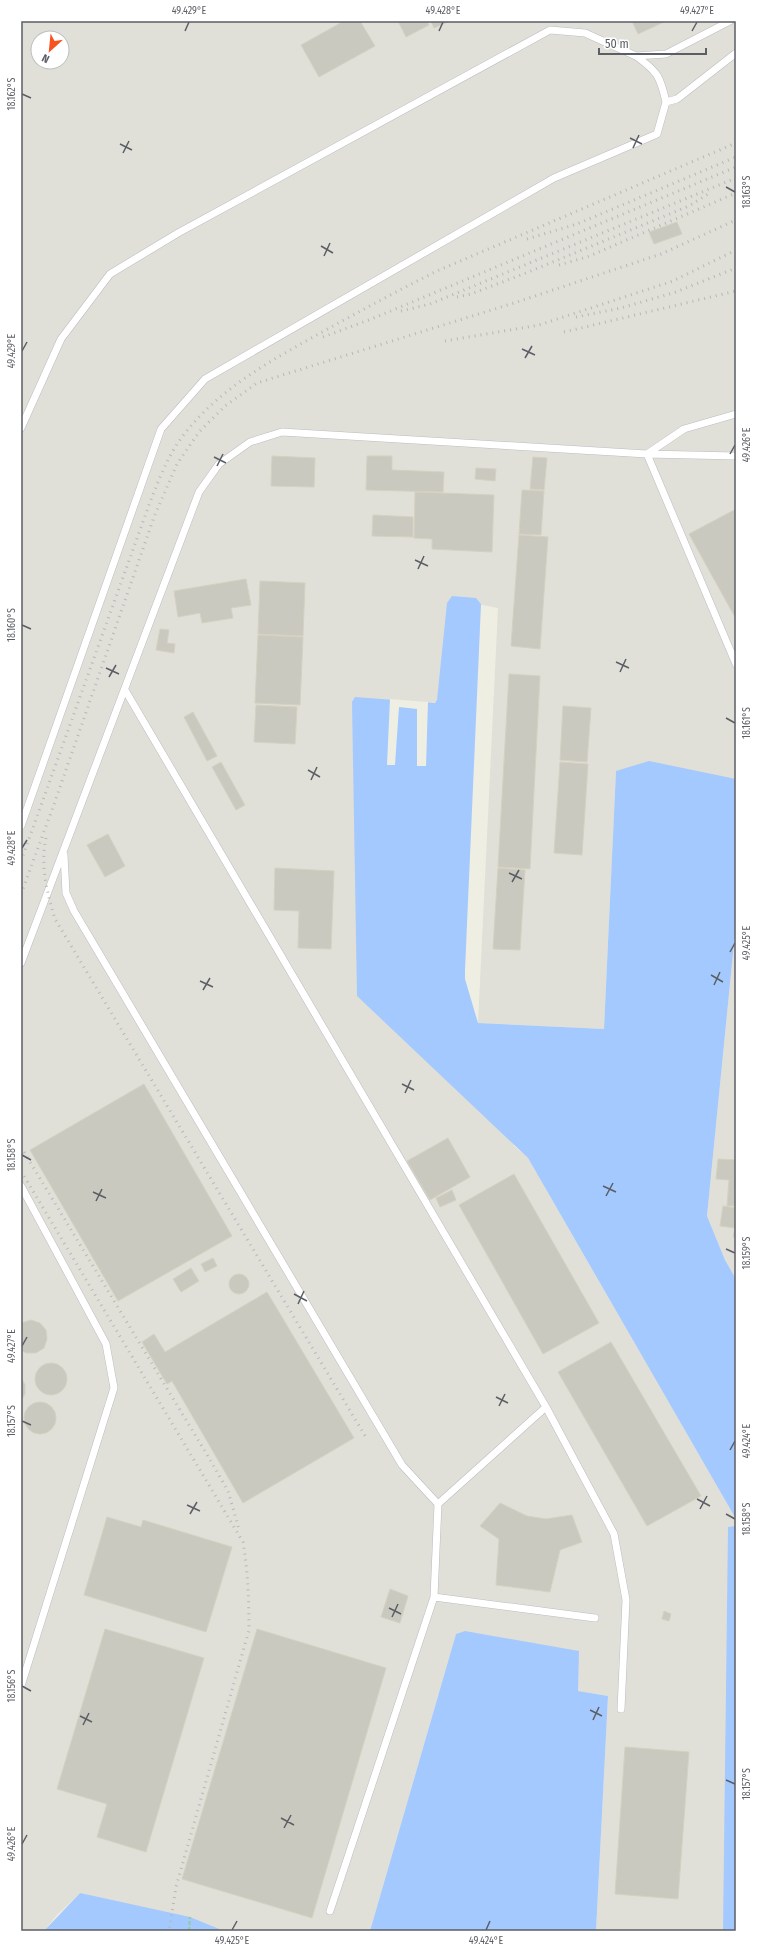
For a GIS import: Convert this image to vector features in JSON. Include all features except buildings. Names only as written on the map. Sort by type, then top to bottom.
[{"type":"lane","points":[[636,56],[666,54],[730,21]]},
{"type":"lane","points":[[21,428],[61,339],[110,274],[178,233],[550,30],[585,33],[636,56],[654,70],[662,84],[666,102],[657,134],[554,178],[205,378],[161,428],[21,826]]},
{"type":"lane","points":[[666,102],[677,99],[736,53]]},
{"type":"lane","points":[[647,454],[684,429],[736,414]]},
{"type":"lane","points":[[21,963],[199,492],[219,464],[250,442],[282,432],[647,454],[736,456]]},
{"type":"lane","points":[[647,454],[736,664]]},
{"type":"lane","points":[[125,690],[546,1407],[614,1534],[626,1600],[621,1709]]},
{"type":"lane","points":[[64,851],[66,893],[74,911],[402,1465],[438,1504],[434,1597],[330,1911]]},
{"type":"lane","points":[[21,1186],[106,1344],[114,1388],[21,1686]]},
{"type":"lane","points":[[438,1504],[546,1407]]},
{"type":"lane","points":[[434,1597],[595,1618]]},
{"type":"path","points":[[189,1931],[190,1917]]},
{"type":"shaded area","points":[[21,21],[736,21],[736,781],[616,771],[604,1029],[478,1023],[498,608],[452,599],[444,702],[372,706],[514,1146],[528,1158],[736,1519],[736,1616],[724,1931],[596,1931],[608,1696],[578,1691],[456,1634],[370,1931],[214,1931],[80,1893],[57,1915],[44,1931],[21,1931]]},
{"type":"shaded area","points":[[736,923],[736,1279],[725,1260],[707,1216]]},
{"type":"water","points":[[452,596],[476,598],[481,604],[465,970],[465,979],[478,1023],[604,1029],[616,771],[649,761],[736,779],[736,923],[707,1216],[725,1260],[736,1279],[736,1519],[528,1158],[357,996],[352,702],[355,697],[435,703],[437,700],[447,603]]},
{"type":"water","points":[[736,1526],[736,1931],[723,1931],[728,1527]]},
{"type":"water","points":[[465,1631],[579,1651],[578,1691],[608,1696],[596,1931],[370,1931],[456,1634]]},
{"type":"water","points":[[80,1893],[190,1917],[224,1931],[44,1931]]},
{"type":"pier","points":[[390,699],[428,702],[426,766],[417,766],[417,709],[399,707],[395,765],[387,765]]},
{"type":"railway","points":[[21,861],[156,487],[167,461],[182,437],[212,404],[247,376],[266,364],[380,300],[437,271],[736,143]]},
{"type":"railway","points":[[527,239],[577,224],[736,157]]},
{"type":"railway","points":[[323,337],[369,320],[736,167]]},
{"type":"railway","points":[[401,311],[430,304],[736,178]]},
{"type":"railway","points":[[559,265],[587,257],[736,193]]},
{"type":"railway","points":[[457,297],[471,294],[526,273],[689,206],[708,194]]},
{"type":"railway","points":[[21,894],[52,810],[154,517],[177,464],[199,432],[225,406],[257,383],[514,303],[661,254],[736,220]]},
{"type":"railway","points":[[445,341],[539,325],[673,281],[736,250]]},
{"type":"railway","points":[[576,317],[621,308],[676,292],[736,268]]},
{"type":"railway","points":[[564,332],[736,291]]},
{"type":"railway","points":[[46,838],[44,848],[45,879],[55,919],[367,1439]]},
{"type":"railway","points":[[21,1147],[228,1491],[239,1529]]},
{"type":"railway","points":[[21,1171],[243,1542],[248,1586],[249,1630],[176,1887],[169,1931]]}]
